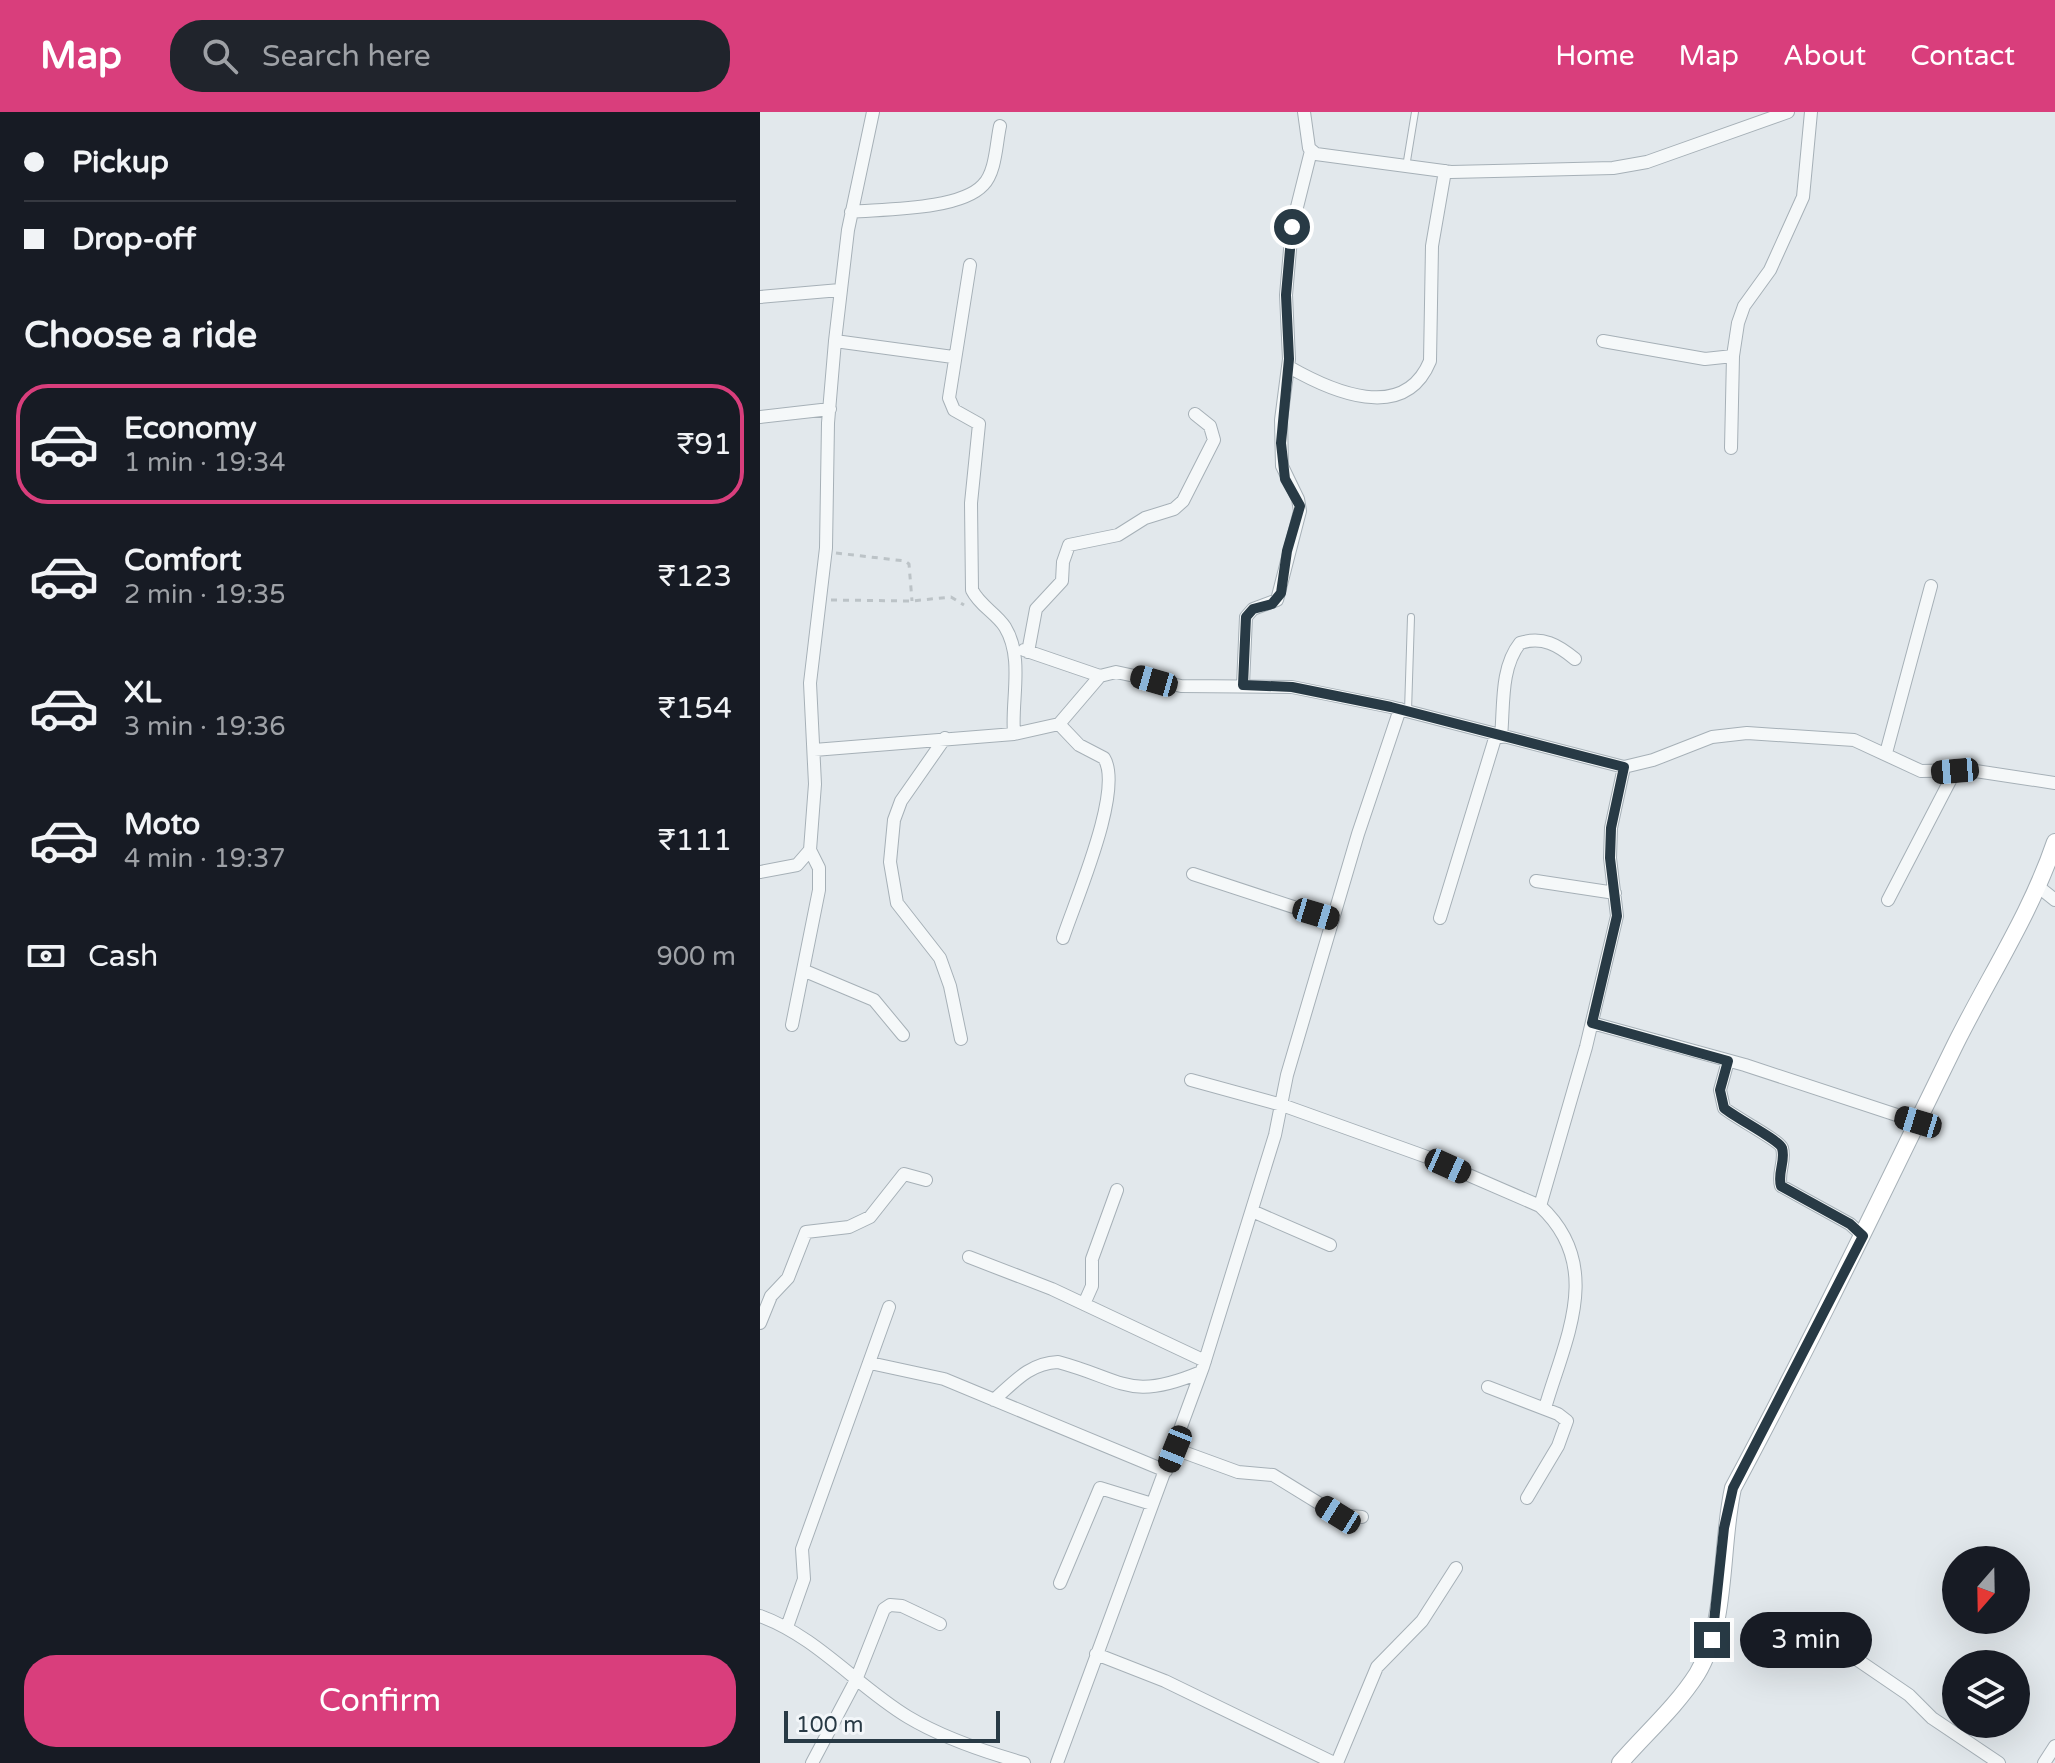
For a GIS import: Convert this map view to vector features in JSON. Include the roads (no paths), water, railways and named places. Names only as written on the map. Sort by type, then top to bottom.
[{"type":"main road","points":[[1620,1763],[1698,1672],[1714,1629],[1724,1528],[1733,1488],[2040,888],[2055,842]]},
{"type":"street","points":[[792,1025],[819,890],[819,868],[810,850],[814,750],[810,683],[826,548],[835,341],[851,212],[873,112]]},
{"type":"street","points":[[1243,685],[1246,617],[1253,609],[1272,604],[1281,593],[1287,551],[1300,511],[1298,499],[1282,466],[1281,420],[1289,367],[1286,295],[1292,227],[1311,151],[1304,112]]},
{"type":"street","points":[[1311,151],[1333,159],[1445,171],[1613,168],[1647,162],[1788,112]]},
{"type":"street","points":[[1731,448],[1733,356],[1744,306],[1770,270],[1803,197],[1811,112]]},
{"type":"street","points":[[851,212],[943,203],[973,193],[985,184],[991,170],[1000,126]]},
{"type":"street","points":[[1289,367],[1348,396],[1387,397],[1413,387],[1424,375],[1430,361],[1434,232],[1445,171]]},
{"type":"street","points":[[970,265],[953,357],[950,404],[979,424],[971,503],[972,590],[988,612],[1003,624],[1011,643],[1015,657],[1014,734]]},
{"type":"street","points":[[760,297],[840,290]]},
{"type":"street","points":[[835,341],[953,357]]},
{"type":"street","points":[[1603,341],[1705,359],[1733,356]]},
{"type":"street","points":[[760,417],[830,409]]},
{"type":"street","points":[[1028,652],[1032,619],[1036,609],[1062,581],[1063,562],[1069,545],[1118,535],[1183,501],[1214,440],[1210,426],[1195,414]]},
{"type":"street","points":[[1886,753],[1931,586]]},
{"type":"street","points":[[1440,918],[1499,736],[1506,678],[1513,652],[1520,643],[1544,640],[1556,644],[1575,659]]},
{"type":"street","points":[[1011,643],[1028,652],[1100,676],[1116,672],[1181,686],[1292,687],[1404,710],[1624,767],[1653,760],[1702,740],[1730,734],[1854,740],[1921,771],[1969,770],[2055,783]]},
{"type":"street","points":[[814,750],[1014,734],[1059,724],[1100,676]]},
{"type":"street","points":[[1057,1763],[1203,1367],[1252,1211],[1282,1105],[1287,1075],[1333,920],[1404,710]]},
{"type":"street","points":[[1059,724],[1079,745],[1104,758],[1109,772],[1095,847],[1063,938]]},
{"type":"street","points":[[945,738],[901,801],[894,820],[890,862],[897,903],[940,958],[950,986],[961,1039]]},
{"type":"street","points":[[1540,1206],[1592,1023],[1617,916],[1610,858],[1611,828],[1624,767]]},
{"type":"street","points":[[1888,900],[1955,771]]},
{"type":"street","points":[[760,872],[797,865],[810,850]]},
{"type":"street","points":[[1193,874],[1333,920]]},
{"type":"street","points":[[1536,881],[1615,893]]},
{"type":"street","points":[[2040,888],[2055,900]]},
{"type":"street","points":[[805,971],[874,1000],[903,1035]]},
{"type":"street","points":[[1592,1023],[1728,1061],[1918,1122]]},
{"type":"street","points":[[1728,1061],[1720,1090],[1724,1108],[1750,1128],[1778,1142],[1782,1150],[1778,1177],[1781,1186],[1850,1224],[1863,1236]]},
{"type":"street","points":[[1191,1080],[1282,1105],[1427,1157],[1540,1206],[1551,1217],[1572,1253],[1576,1302],[1545,1408]]},
{"type":"street","points":[[760,1323],[771,1296],[788,1278],[806,1232],[849,1227],[870,1217],[904,1174],[926,1180]]},
{"type":"street","points":[[1084,1304],[1092,1286],[1092,1259],[1117,1190]]},
{"type":"street","points":[[1252,1211],[1330,1245]]},
{"type":"street","points":[[969,1257],[1084,1304],[1203,1367]]},
{"type":"street","points":[[787,1627],[804,1579],[802,1549],[889,1307]]},
{"type":"street","points":[[994,1400],[1025,1372],[1046,1362],[1076,1367],[1125,1387],[1141,1389],[1165,1385],[1203,1367]]},
{"type":"street","points":[[870,1363],[931,1374],[1166,1471]]},
{"type":"street","points":[[1488,1387],[1545,1408],[1567,1421],[1566,1430],[1527,1498]]},
{"type":"street","points":[[1175,1449],[1238,1472],[1273,1475],[1338,1515],[1362,1517]]},
{"type":"street","points":[[1060,1583],[1100,1488],[1152,1504]]},
{"type":"street","points":[[1096,1654],[1165,1681],[1336,1763],[1377,1667],[1422,1621],[1456,1568]]},
{"type":"street","points":[[812,1763],[856,1680],[874,1631],[890,1605],[902,1606],[940,1624]]},
{"type":"street","points":[[760,1616],[787,1627],[856,1680],[924,1725],[1024,1763]]},
{"type":"street","points":[[1800,1656],[1823,1648],[1849,1654],[1909,1695],[1932,1718],[1999,1763]]},
{"type":"street","points":[[2044,1763],[2055,1746]]},
{"type":"lane","points":[[1406,167],[1415,112]]},
{"type":"lane","points":[[1404,710],[1411,617]]}]
